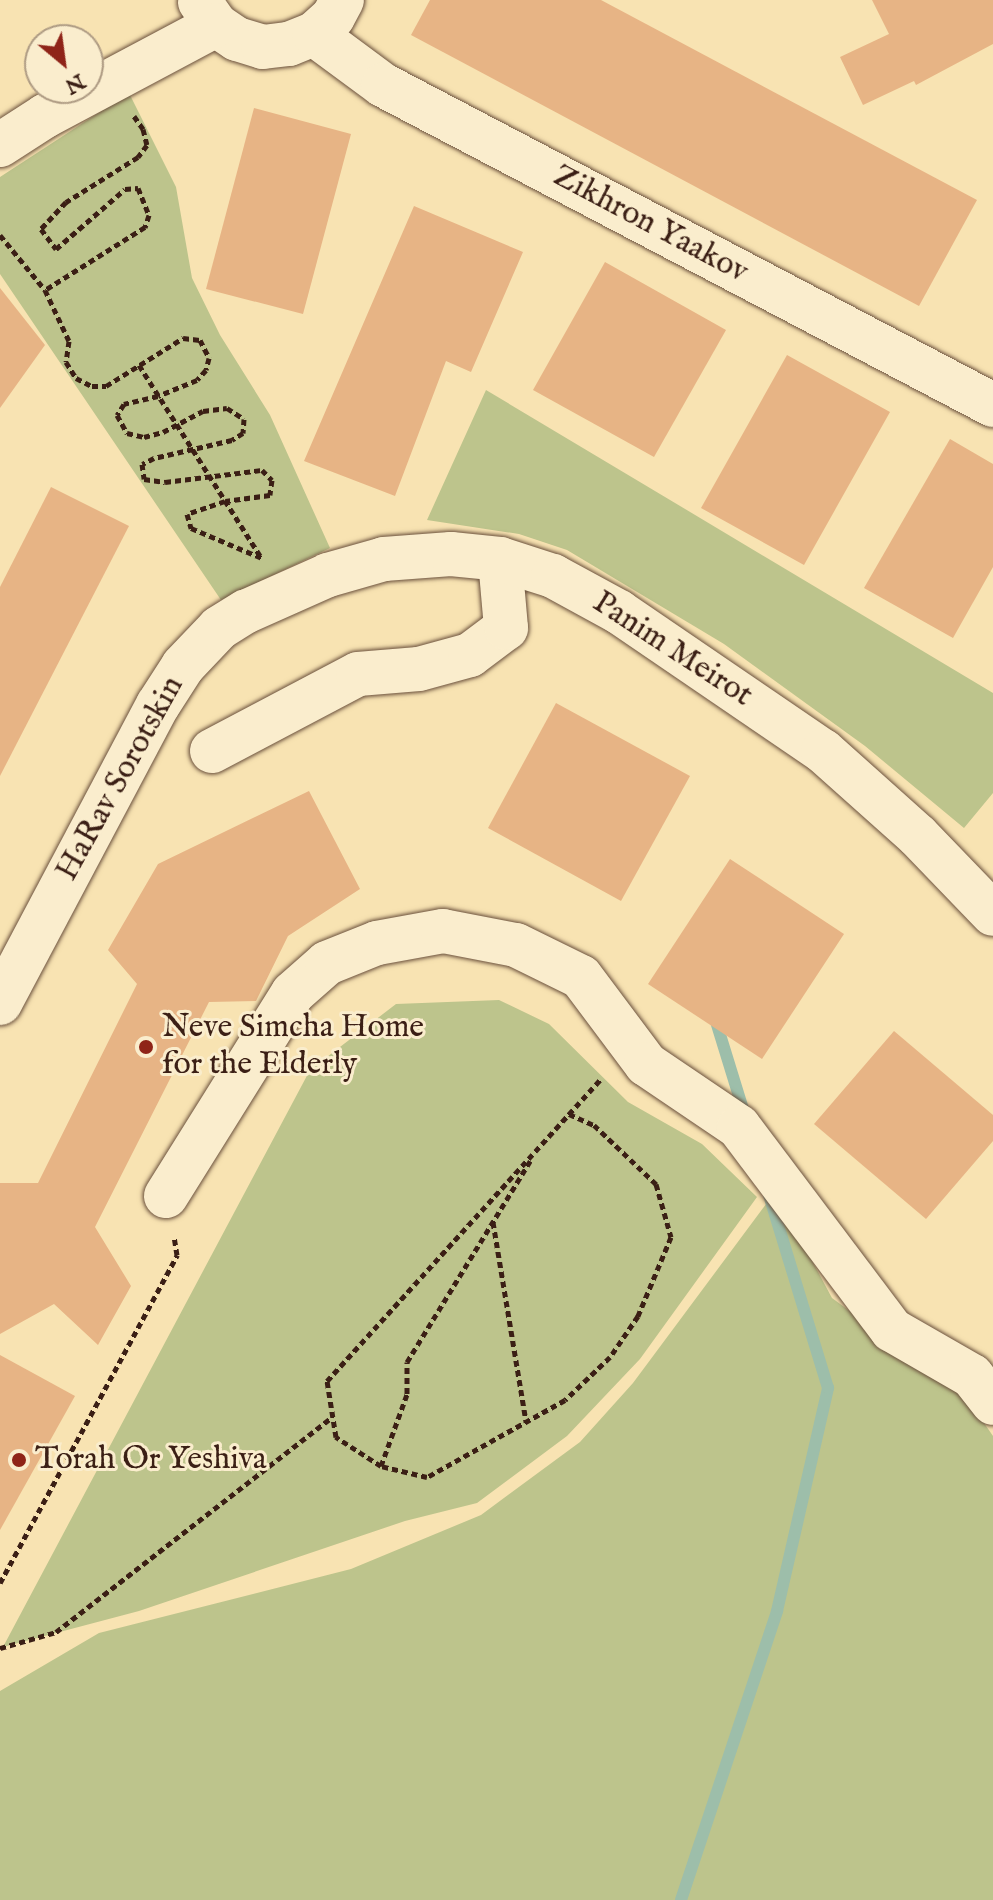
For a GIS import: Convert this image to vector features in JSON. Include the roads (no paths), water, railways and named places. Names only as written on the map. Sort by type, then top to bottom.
[{"type":"street","points":[[0,145],[208,12],[237,39],[263,47],[289,44],[314,34],[333,17],[342,0]]},
{"type":"street","name":"Zikhron Yaakov","points":[[314,34],[383,85],[993,405]]},
{"type":"street","name":"Panim Meirot","points":[[273,575],[328,575],[384,559],[451,554],[500,559],[553,576],[619,612],[823,751],[918,836],[993,914]]},
{"type":"street","points":[[212,751],[348,677],[419,669],[470,655],[506,628],[500,559]]},
{"type":"street","name":"HaRav Sorotskin","points":[[0,1003],[158,705],[183,666],[273,575]]},
{"type":"street","points":[[166,1196],[293,993],[327,963],[377,943],[443,931],[516,945],[581,977],[646,1064],[739,1127],[892,1330],[972,1376],[993,1403]]},
{"type":"waterway","points":[[714,1015],[745,1116]]},
{"type":"waterway","points":[[681,1900],[777,1611],[828,1388],[769,1195]]},
{"type":"place","name":"Neve Simcha Home for the Elderly","points":[[146,1047]]},
{"type":"place","name":"Torah Or Yeshiva","points":[[19,1460]]}]
